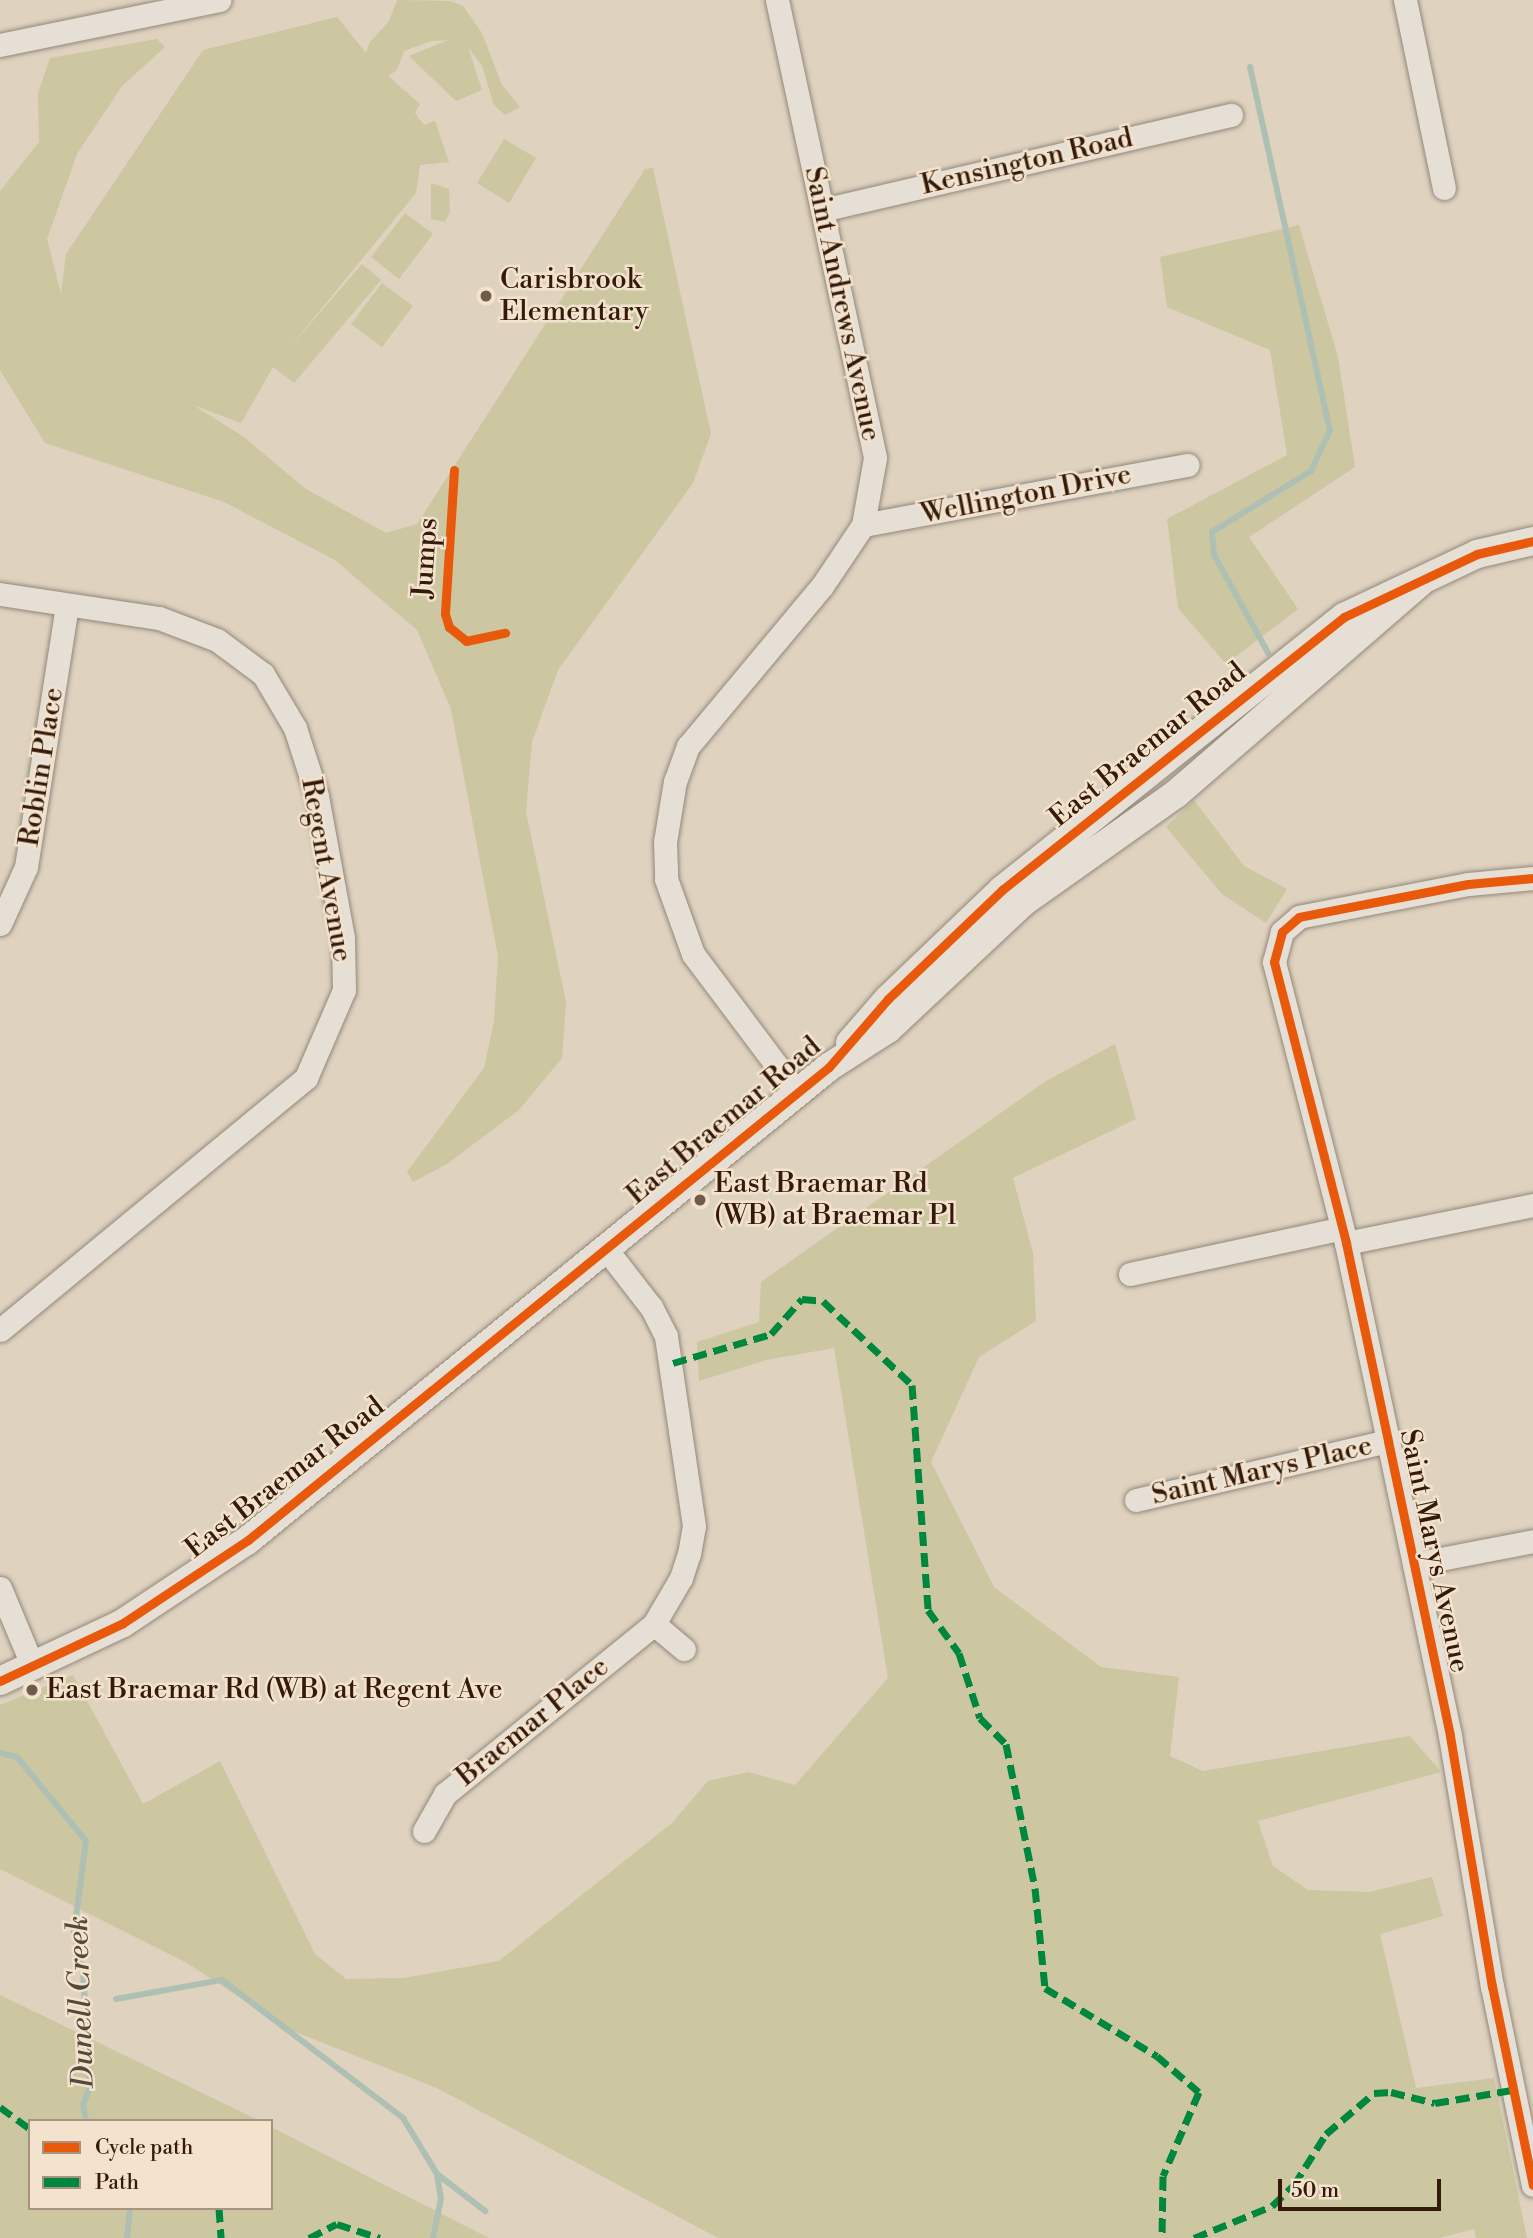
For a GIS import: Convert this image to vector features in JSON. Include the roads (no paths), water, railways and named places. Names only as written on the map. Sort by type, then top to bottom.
[{"type":"street","points":[[0,45],[219,0]]},
{"type":"street","name":"Saint Andrews Avenue","points":[[777,0],[875,458],[863,525],[822,586],[707,717],[688,746],[675,781],[665,842],[666,879],[693,954],[798,1094]]},
{"type":"street","points":[[1405,0],[1444,188]]},
{"type":"street","name":"Kensington Road","points":[[822,210],[1231,115]]},
{"type":"street","name":"Wellington Drive","points":[[863,525],[1188,465]]},
{"type":"street","name":"East Braemar Road","points":[[0,1681],[123,1623],[209,1570],[829,1067],[888,1029],[1022,903],[1176,794],[1422,581],[1477,554],[1533,541]]},
{"type":"street","name":"Regent Avenue","points":[[0,594],[159,618],[217,640],[263,674],[295,728],[317,796],[344,939],[344,990],[306,1078],[0,1330]]},
{"type":"street","name":"Roblin Place","points":[[2,918],[26,867],[67,606]]},
{"type":"street","name":"Saint Marys Avenue","points":[[1533,878],[1468,884],[1300,917],[1282,932],[1274,974],[1344,1236],[1388,1441],[1533,2185]]},
{"type":"street","points":[[1130,1274],[1533,1205]]},
{"type":"street","name":"Braemar Place","points":[[424,1831],[445,1794],[654,1624],[681,1578],[694,1526],[684,1436],[666,1336],[652,1307],[606,1249]]},
{"type":"street","name":"Saint Marys Place","points":[[1136,1500],[1388,1441]]},
{"type":"street","points":[[1414,1564],[1533,1541]]},
{"type":"street","points":[[0,1588],[33,1667]]},
{"type":"street","points":[[654,1624],[684,1649]]},
{"type":"waterway","points":[[1250,67],[1330,430],[1311,471],[1212,532],[1214,555],[1268,653]]},
{"type":"waterway","name":"Dunell Creek","points":[[0,1753],[17,1757],[86,1841],[74,1932],[83,1972],[90,2087],[83,2105],[86,2119]]},
{"type":"waterway","points":[[116,1999],[222,1980],[403,2118],[437,2174],[485,2211]]},
{"type":"waterway","points":[[433,2238],[441,2198],[437,2175]]},
{"type":"waterway","name":"Dunell Creek","points":[[127,2238],[130,2210]]},
{"type":"place","name":"Carisbrook Elementary","points":[[486,296]]},
{"type":"place","name":"East Braemar Rd (WB) at Braemar Pl","points":[[700,1200]]},
{"type":"place","name":"East Braemar Rd (WB) at Regent Ave","points":[[32,1690]]}]
